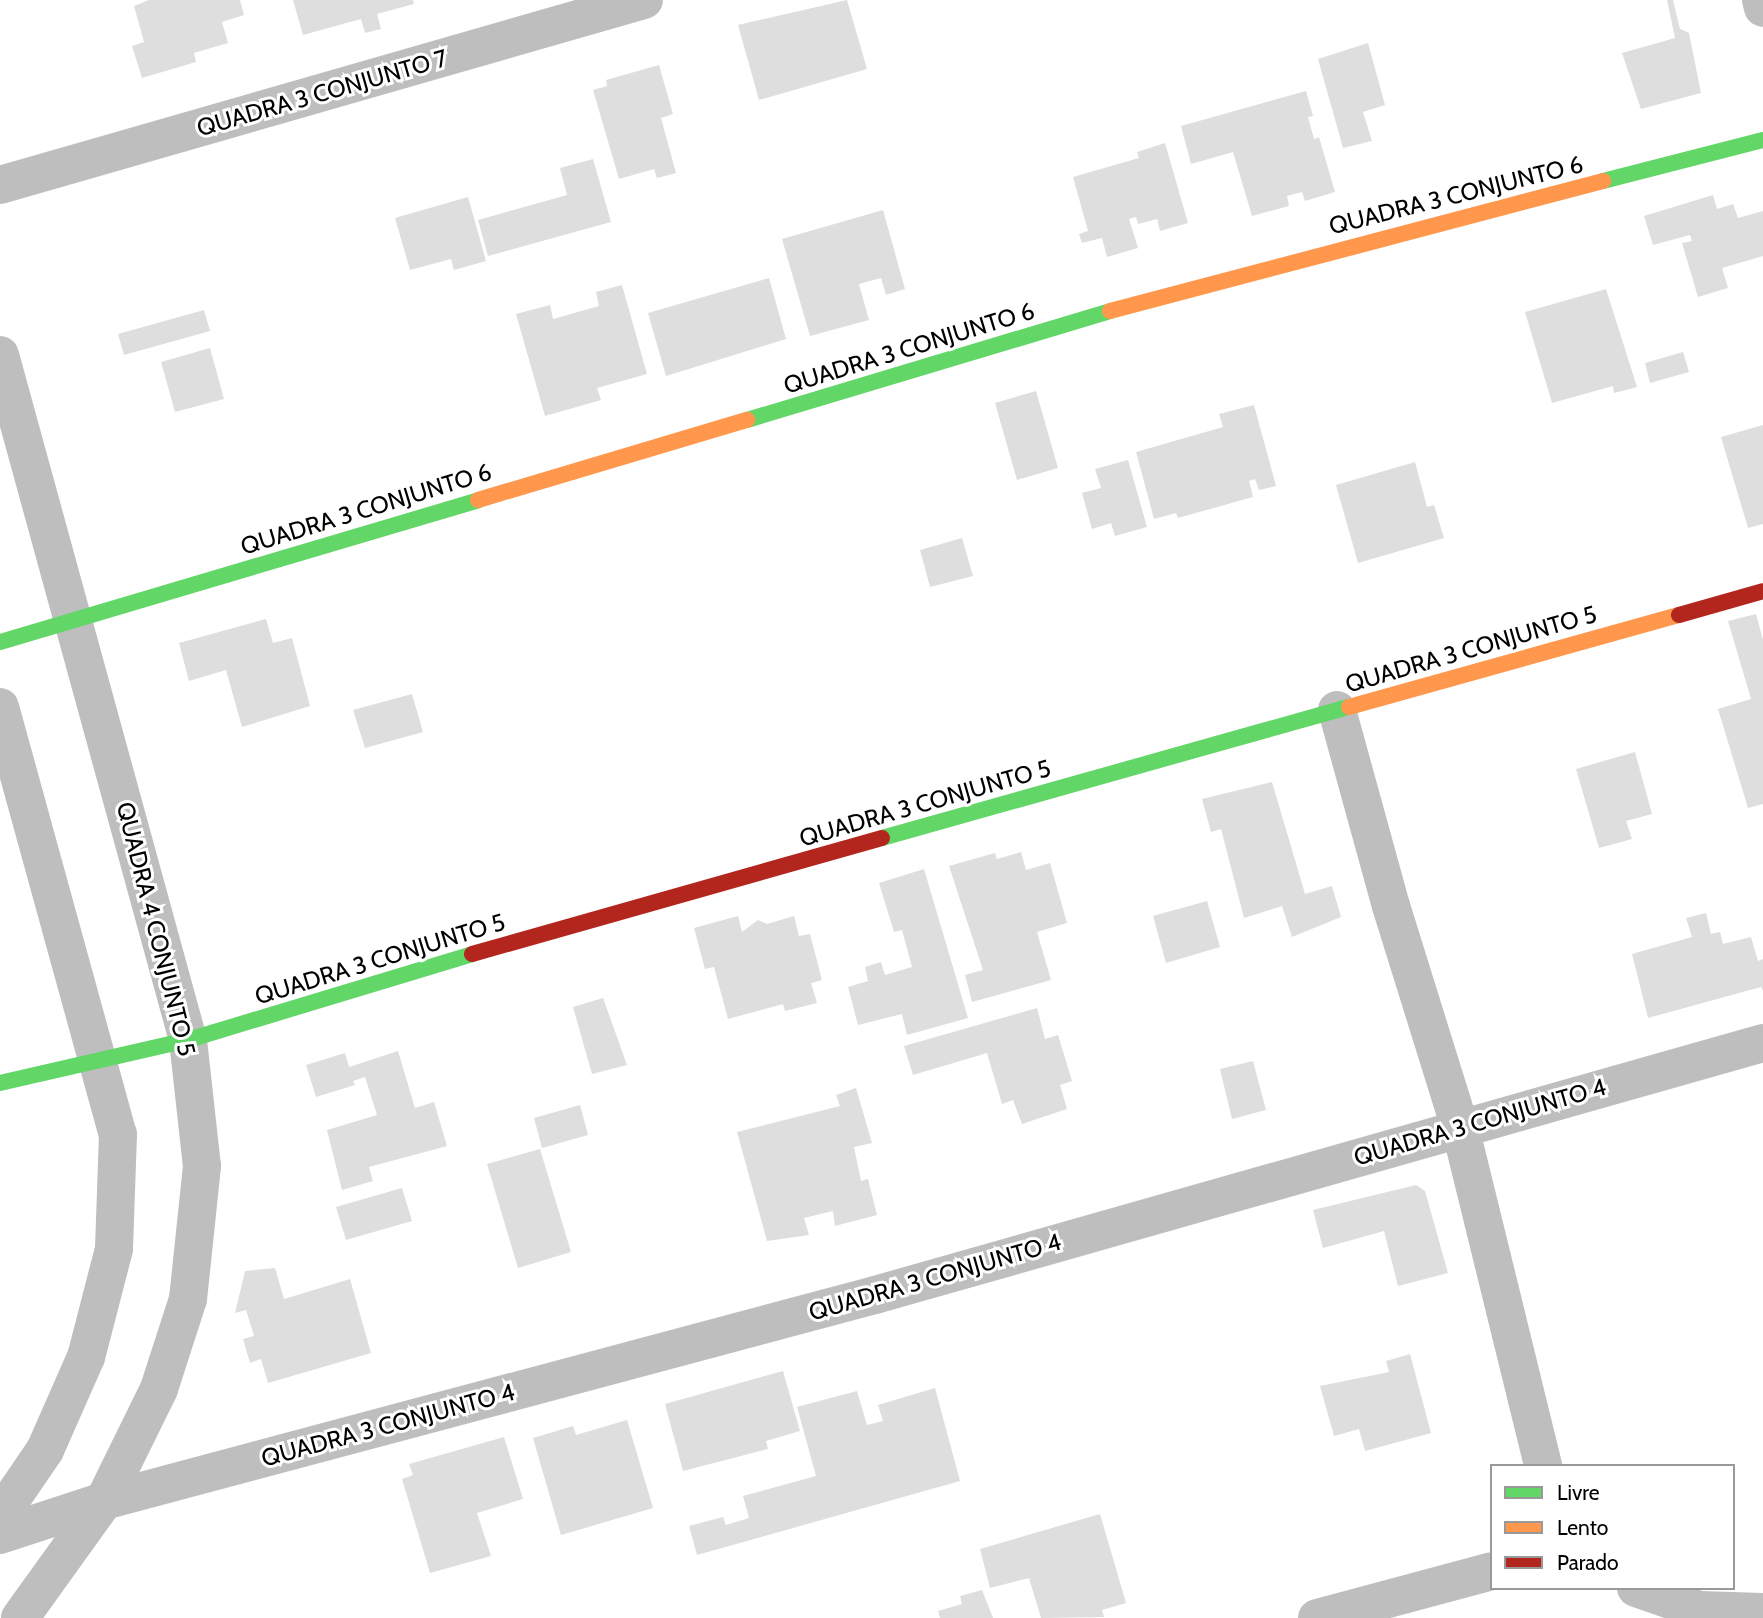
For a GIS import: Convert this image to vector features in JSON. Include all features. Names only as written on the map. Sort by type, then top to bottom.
[{"type":"street","name":"QUADRA 3 CONJUNTO 7","points":[[0,185],[644,0]]},
{"type":"street","points":[[1760,0],[1763,8]]},
{"type":"street","name":"QUADRA 3 CONJUNTO 6","points":[[0,642],[1212,281],[1763,140]]},
{"type":"street","name":"QUADRA 4 CONJUNTO 5","points":[[0,355],[188,1040],[202,1166],[188,1299],[159,1389],[104,1501],[20,1618]]},
{"type":"street","name":"QUADRA 3 CONJUNTO 5","points":[[100,1060],[188,1040],[478,952],[1763,591]]},
{"type":"street","points":[[0,707],[100,1060],[118,1134],[114,1249],[86,1357],[45,1450],[0,1516]]},
{"type":"street","points":[[1337,710],[1460,1127],[1543,1464]]},
{"type":"street","name":"QUADRA 3 CONJUNTO 4","points":[[0,1535],[104,1501],[875,1295],[1460,1127],[1763,1044]]},
{"type":"street","points":[[0,1083],[100,1060]]},
{"type":"street","points":[[1317,1618],[1490,1573]]},
{"type":"street","points":[[1642,1590],[1699,1610],[1763,1612]]},
{"type":"building","points":[[149,0],[240,0],[244,15],[222,22],[228,43],[194,53],[196,62],[142,78],[132,46],[144,42],[134,6]]},
{"type":"building","points":[[293,0],[413,0],[414,4],[377,14],[381,29],[365,33],[361,19],[303,35]]},
{"type":"building","points":[[847,0],[867,69],[759,100],[738,25]]},
{"type":"building","points":[[1667,0],[1673,0],[1680,29],[1689,33],[1701,93],[1641,109],[1622,53],[1675,38]]},
{"type":"building","points":[[1368,43],[1385,105],[1363,112],[1372,141],[1343,148],[1318,59]]},
{"type":"building","points":[[659,65],[673,114],[661,118],[676,173],[657,178],[654,169],[619,179],[593,90],[607,86],[606,80]]},
{"type":"building","points":[[1306,91],[1313,116],[1308,117],[1314,139],[1319,137],[1335,192],[1305,201],[1302,192],[1287,196],[1289,206],[1252,216],[1233,152],[1191,164],[1181,126]]},
{"type":"building","points":[[1165,143],[1188,223],[1160,231],[1157,219],[1138,224],[1136,217],[1129,219],[1138,248],[1107,257],[1102,238],[1082,243],[1079,234],[1088,231],[1073,177],[1139,158],[1137,152]]},
{"type":"building","points":[[593,159],[611,222],[488,256],[478,220],[567,195],[560,168]]},
{"type":"building","points":[[1713,195],[1717,209],[1733,204],[1738,218],[1763,211],[1763,256],[1722,268],[1728,288],[1698,297],[1682,243],[1692,241],[1690,235],[1653,245],[1644,216]]},
{"type":"building","points":[[468,197],[486,261],[454,270],[451,259],[410,270],[395,218]]},
{"type":"building","points":[[883,210],[905,289],[886,295],[881,278],[859,284],[869,320],[810,336],[782,239]]},
{"type":"building","points":[[769,278],[786,339],[666,376],[648,313]]},
{"type":"building","points":[[622,285],[647,374],[597,388],[601,400],[545,416],[516,314],[550,305],[553,319],[599,306],[596,292]]},
{"type":"building","points":[[1606,289],[1637,387],[1614,393],[1613,386],[1552,403],[1525,312]]},
{"type":"building","points":[[204,310],[210,331],[124,355],[118,334]]},
{"type":"building","points":[[210,348],[224,399],[175,412],[161,362]]},
{"type":"building","points":[[1683,352],[1689,372],[1650,383],[1645,363]]},
{"type":"building","points":[[1036,391],[1058,468],[1017,480],[995,403]]},
{"type":"building","points":[[1254,405],[1276,486],[1259,490],[1255,479],[1249,481],[1253,497],[1178,518],[1176,513],[1154,519],[1136,452],[1223,427],[1219,414]]},
{"type":"building","points":[[1763,425],[1763,524],[1748,528],[1721,437]]},
{"type":"building","points":[[1128,460],[1147,527],[1115,536],[1111,523],[1092,529],[1082,493],[1101,488],[1095,469]]},
{"type":"building","points":[[1415,462],[1427,507],[1434,505],[1444,538],[1358,563],[1336,485]]},
{"type":"building","points":[[962,538],[973,576],[930,587],[920,550]]},
{"type":"building","points":[[1756,614],[1763,640],[1763,804],[1748,808],[1718,709],[1751,699],[1728,621]]},
{"type":"building","points":[[266,619],[273,643],[292,638],[310,706],[242,727],[226,670],[189,681],[179,643]]},
{"type":"building","points":[[412,694],[423,732],[365,748],[353,710]]},
{"type":"building","points":[[1635,752],[1652,814],[1626,821],[1632,839],[1599,848],[1576,769]]},
{"type":"building","points":[[1272,782],[1305,894],[1332,886],[1341,917],[1292,937],[1282,906],[1244,918],[1221,829],[1211,832],[1202,799]]},
{"type":"building","points":[[1021,852],[1026,870],[1050,863],[1067,923],[1037,932],[1051,980],[972,1002],[965,975],[983,970],[949,866],[995,853],[997,859]]},
{"type":"building","points":[[924,869],[968,1018],[907,1035],[902,1014],[858,1025],[848,987],[868,981],[865,967],[881,962],[885,975],[912,967],[902,930],[894,932],[879,883]]},
{"type":"building","points":[[1207,901],[1220,947],[1166,963],[1153,916]]},
{"type":"building","points":[[1706,913],[1711,934],[1720,932],[1723,944],[1751,937],[1758,961],[1763,959],[1763,991],[1761,987],[1648,1018],[1632,954],[1692,937],[1686,918]]},
{"type":"building","points":[[738,916],[742,932],[758,920],[767,924],[794,916],[799,936],[810,934],[822,980],[811,983],[817,1003],[785,1011],[783,1004],[728,1019],[714,967],[705,969],[694,928]]},
{"type":"building","points":[[603,998],[627,1065],[592,1074],[573,1007]]},
{"type":"building","points":[[1037,1008],[1045,1039],[1058,1035],[1072,1081],[1060,1085],[1067,1109],[1022,1124],[1013,1100],[1002,1104],[987,1053],[913,1075],[904,1046]]},
{"type":"building","points":[[398,1051],[415,1108],[434,1102],[447,1146],[369,1167],[373,1181],[342,1190],[327,1130],[377,1115],[365,1077],[353,1081],[355,1085],[316,1097],[306,1065],[345,1053],[349,1067]]},
{"type":"building","points":[[1253,1061],[1266,1110],[1232,1119],[1220,1069]]},
{"type":"building","points":[[856,1088],[872,1143],[854,1147],[861,1181],[868,1179],[877,1215],[835,1226],[833,1211],[804,1218],[809,1235],[767,1241],[737,1132],[840,1106],[836,1095]]},
{"type":"building","points":[[580,1105],[588,1135],[542,1148],[534,1118]]},
{"type":"building","points":[[540,1149],[571,1252],[518,1268],[487,1164]]},
{"type":"building","points":[[1416,1185],[1425,1191],[1448,1273],[1398,1286],[1384,1231],[1323,1248],[1313,1210]]},
{"type":"building","points":[[402,1188],[412,1221],[346,1240],[336,1207]]},
{"type":"building","points":[[275,1268],[284,1299],[350,1279],[371,1353],[268,1383],[261,1359],[250,1363],[243,1339],[254,1336],[246,1310],[235,1313],[245,1271]]},
{"type":"building","points":[[1410,1354],[1431,1433],[1365,1451],[1359,1429],[1334,1436],[1320,1386],[1389,1372],[1386,1361]]},
{"type":"building","points":[[783,1371],[800,1431],[766,1441],[768,1449],[683,1471],[665,1404]]},
{"type":"building","points":[[935,1388],[960,1481],[697,1555],[689,1526],[723,1517],[726,1525],[749,1518],[743,1496],[816,1476],[797,1407],[857,1391],[867,1425],[883,1421],[878,1405]]},
{"type":"building","points":[[627,1420],[653,1508],[561,1535],[533,1438],[573,1426],[576,1435]]},
{"type":"building","points":[[504,1437],[523,1499],[477,1513],[491,1556],[430,1573],[402,1479],[413,1475],[409,1464]]},
{"type":"building","points":[[1100,1514],[1126,1603],[1102,1610],[1104,1617],[1041,1618],[1029,1578],[990,1588],[980,1549]]},
{"type":"building","points":[[982,1590],[993,1618],[940,1618],[938,1611],[962,1604],[960,1596]]},
{"type":"traffic: fast","points":[[1603,181],[1763,140]]},
{"type":"traffic: fast","points":[[747,420],[1110,311]]},
{"type":"traffic: fast","points":[[0,642],[478,500]]},
{"type":"traffic: fast","points":[[882,838],[1349,707]]},
{"type":"traffic: fast","points":[[0,1083],[188,1040],[472,954]]},
{"type":"traffic: slow","points":[[1110,311],[1603,181]]},
{"type":"traffic: slow","points":[[478,500],[747,420]]},
{"type":"traffic: slow","points":[[1349,707],[1679,615]]},
{"type":"traffic: jam","points":[[1679,615],[1763,591]]},
{"type":"traffic: jam","points":[[472,954],[882,838]]}]
